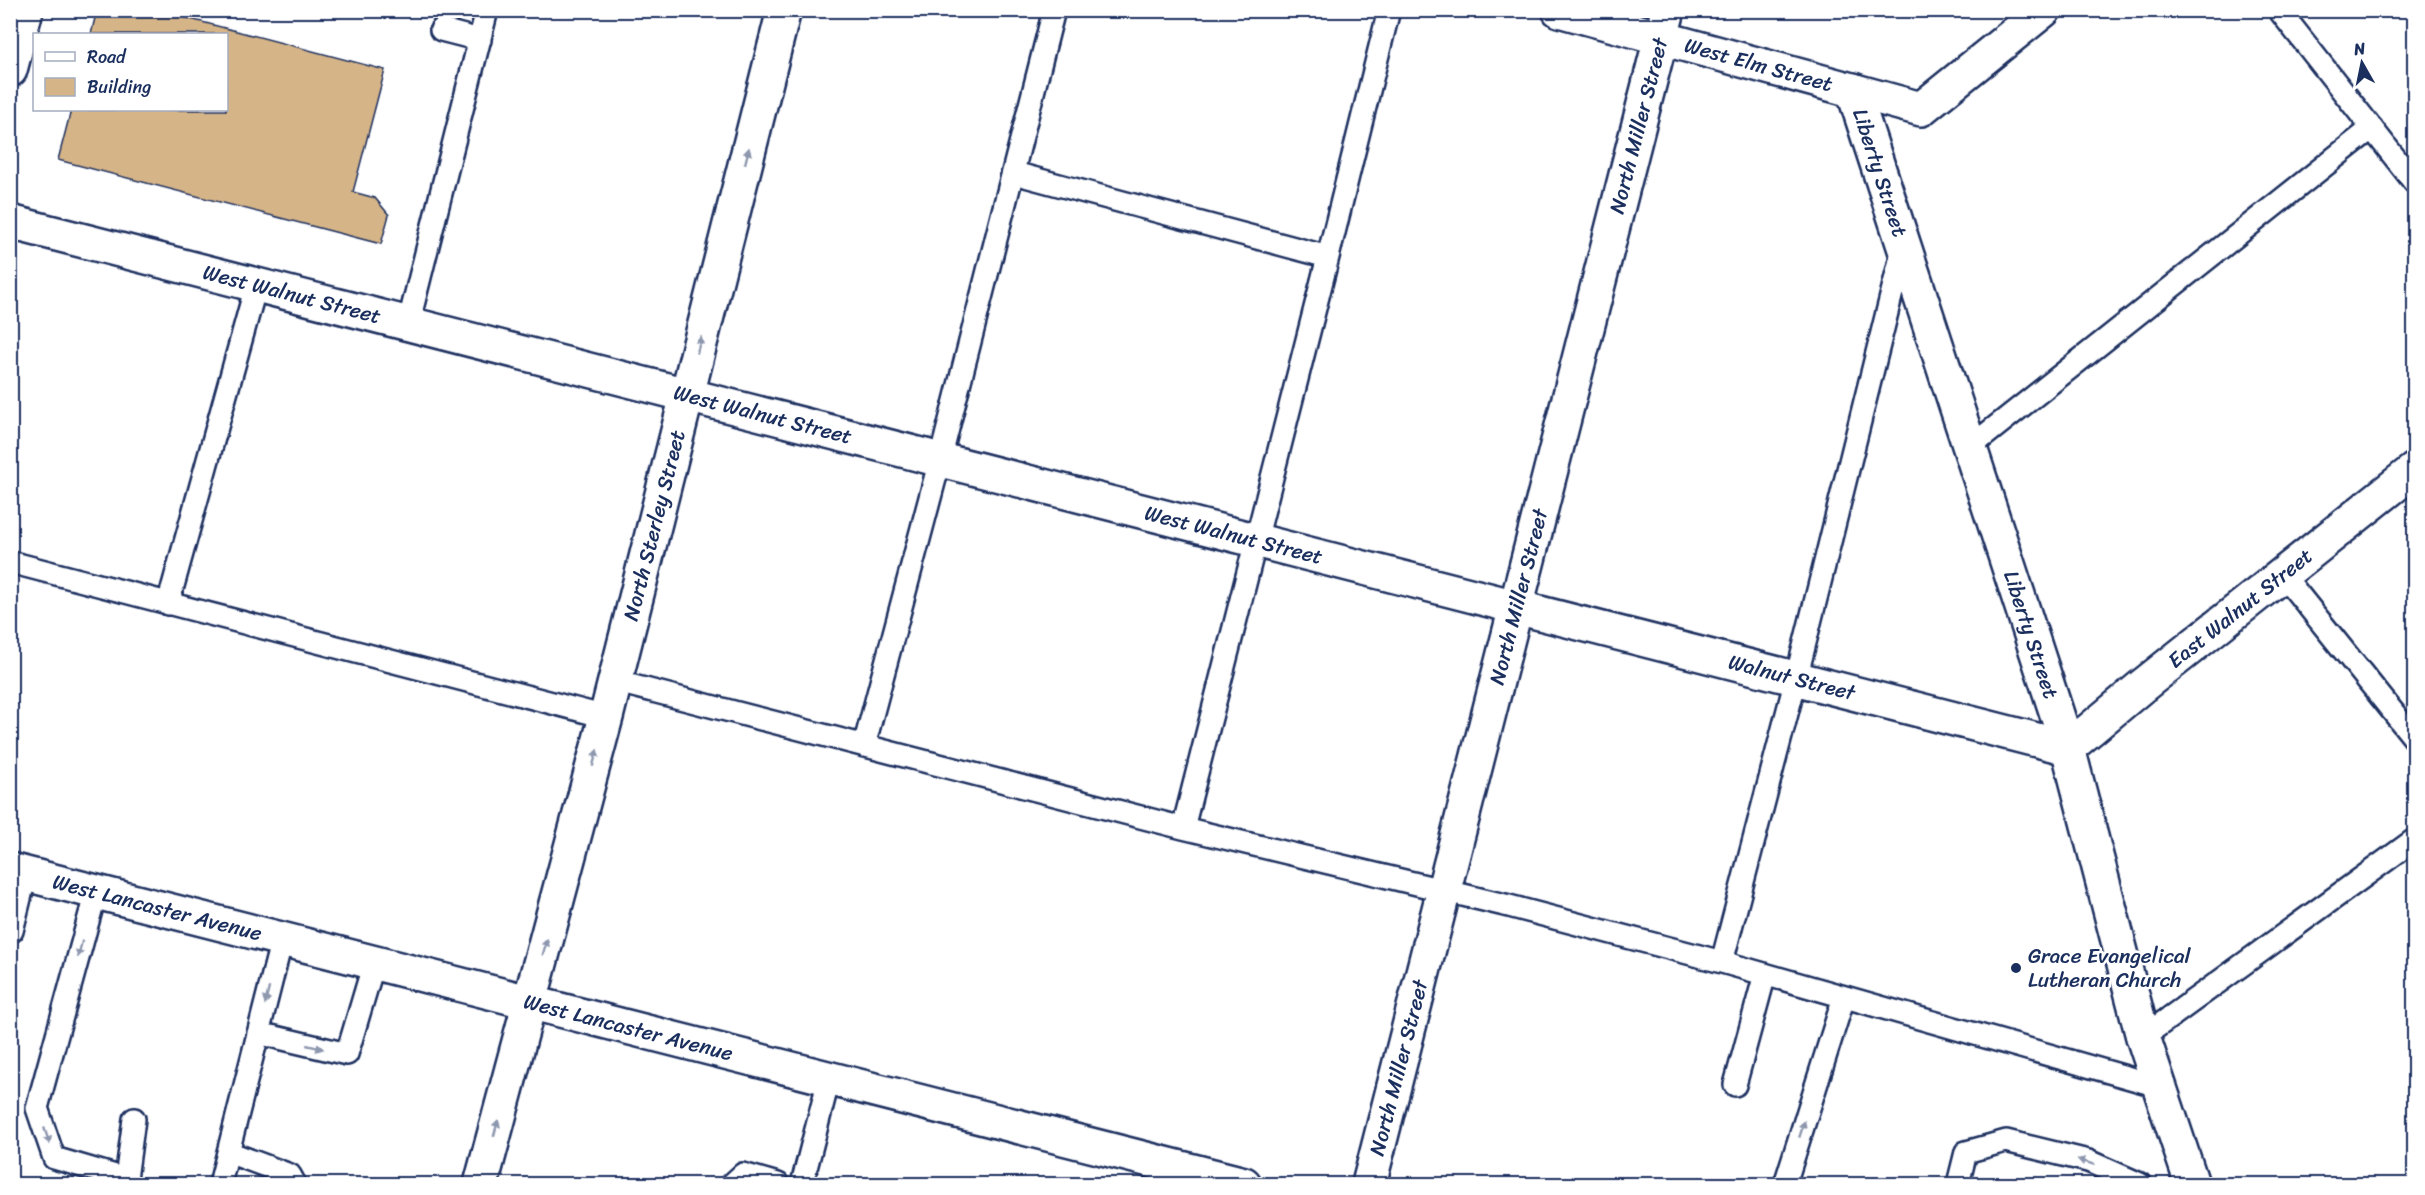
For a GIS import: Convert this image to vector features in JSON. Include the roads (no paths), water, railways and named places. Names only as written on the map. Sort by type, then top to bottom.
[{"type":"street","points":[[10,70],[26,10]]},
{"type":"street","name":"North Sterley Street","points":[[481,1185],[606,717],[784,10]]},
{"type":"street","name":"West Elm Street","points":[[1559,10],[1665,24],[1853,90],[1921,108],[2044,10]]},
{"type":"street","name":"North Miller Street","points":[[1369,1185],[1665,24]]},
{"type":"street","name":"Liberty Street","points":[[1853,90],[2068,748],[2143,1037],[2192,1185]]},
{"type":"street","name":"West Walnut Street","points":[[10,222],[1516,606]]},
{"type":"street","name":"East Walnut Street","points":[[2068,748],[2415,470]]},
{"type":"street","name":"Walnut Street","points":[[1516,606],[2068,748]]},
{"type":"street","name":"West Lancaster Avenue","points":[[18,872],[1244,1185]]},
{"type":"lane","points":[[408,325],[487,10]]},
{"type":"lane","points":[[864,746],[1014,174],[1054,10]]},
{"type":"lane","points":[[1183,828],[1389,10]]},
{"type":"lane","points":[[2278,10],[2415,182]]},
{"type":"lane","points":[[441,30],[480,40]]},
{"type":"lane","points":[[1970,448],[2372,128]]},
{"type":"lane","points":[[1014,174],[1328,257]]},
{"type":"lane","points":[[1722,962],[1796,679],[1904,245]]},
{"type":"lane","points":[[168,604],[256,286]]},
{"type":"lane","points":[[10,562],[606,717]]},
{"type":"lane","points":[[2283,575],[2415,738]]},
{"type":"lane","points":[[614,681],[1183,828],[1444,891],[1722,962],[2158,1086]]},
{"type":"lane","points":[[2143,1037],[2415,840]]},
{"type":"lane","points":[[11,933],[18,872]]},
{"type":"lane","points":[[96,892],[37,1108],[54,1158],[86,1176],[126,1179],[134,1119]]},
{"type":"lane","points":[[220,1185],[282,939]]},
{"type":"lane","points":[[258,1033],[347,1054],[374,963]]},
{"type":"lane","points":[[1735,1085],[1766,974]]},
{"type":"lane","points":[[1785,1185],[1844,997]]},
{"type":"lane","points":[[802,1185],[830,1079]]},
{"type":"lane","points":[[1958,1185],[1966,1152],[2006,1141],[2088,1161],[2140,1185]]},
{"type":"lane","points":[[228,1152],[290,1175],[295,1185]]},
{"type":"lane","points":[[732,1185],[743,1174],[778,1185]]},
{"type":"place","name":"Grace Evangelical Lutheran Church","points":[[2016,968]]}]
